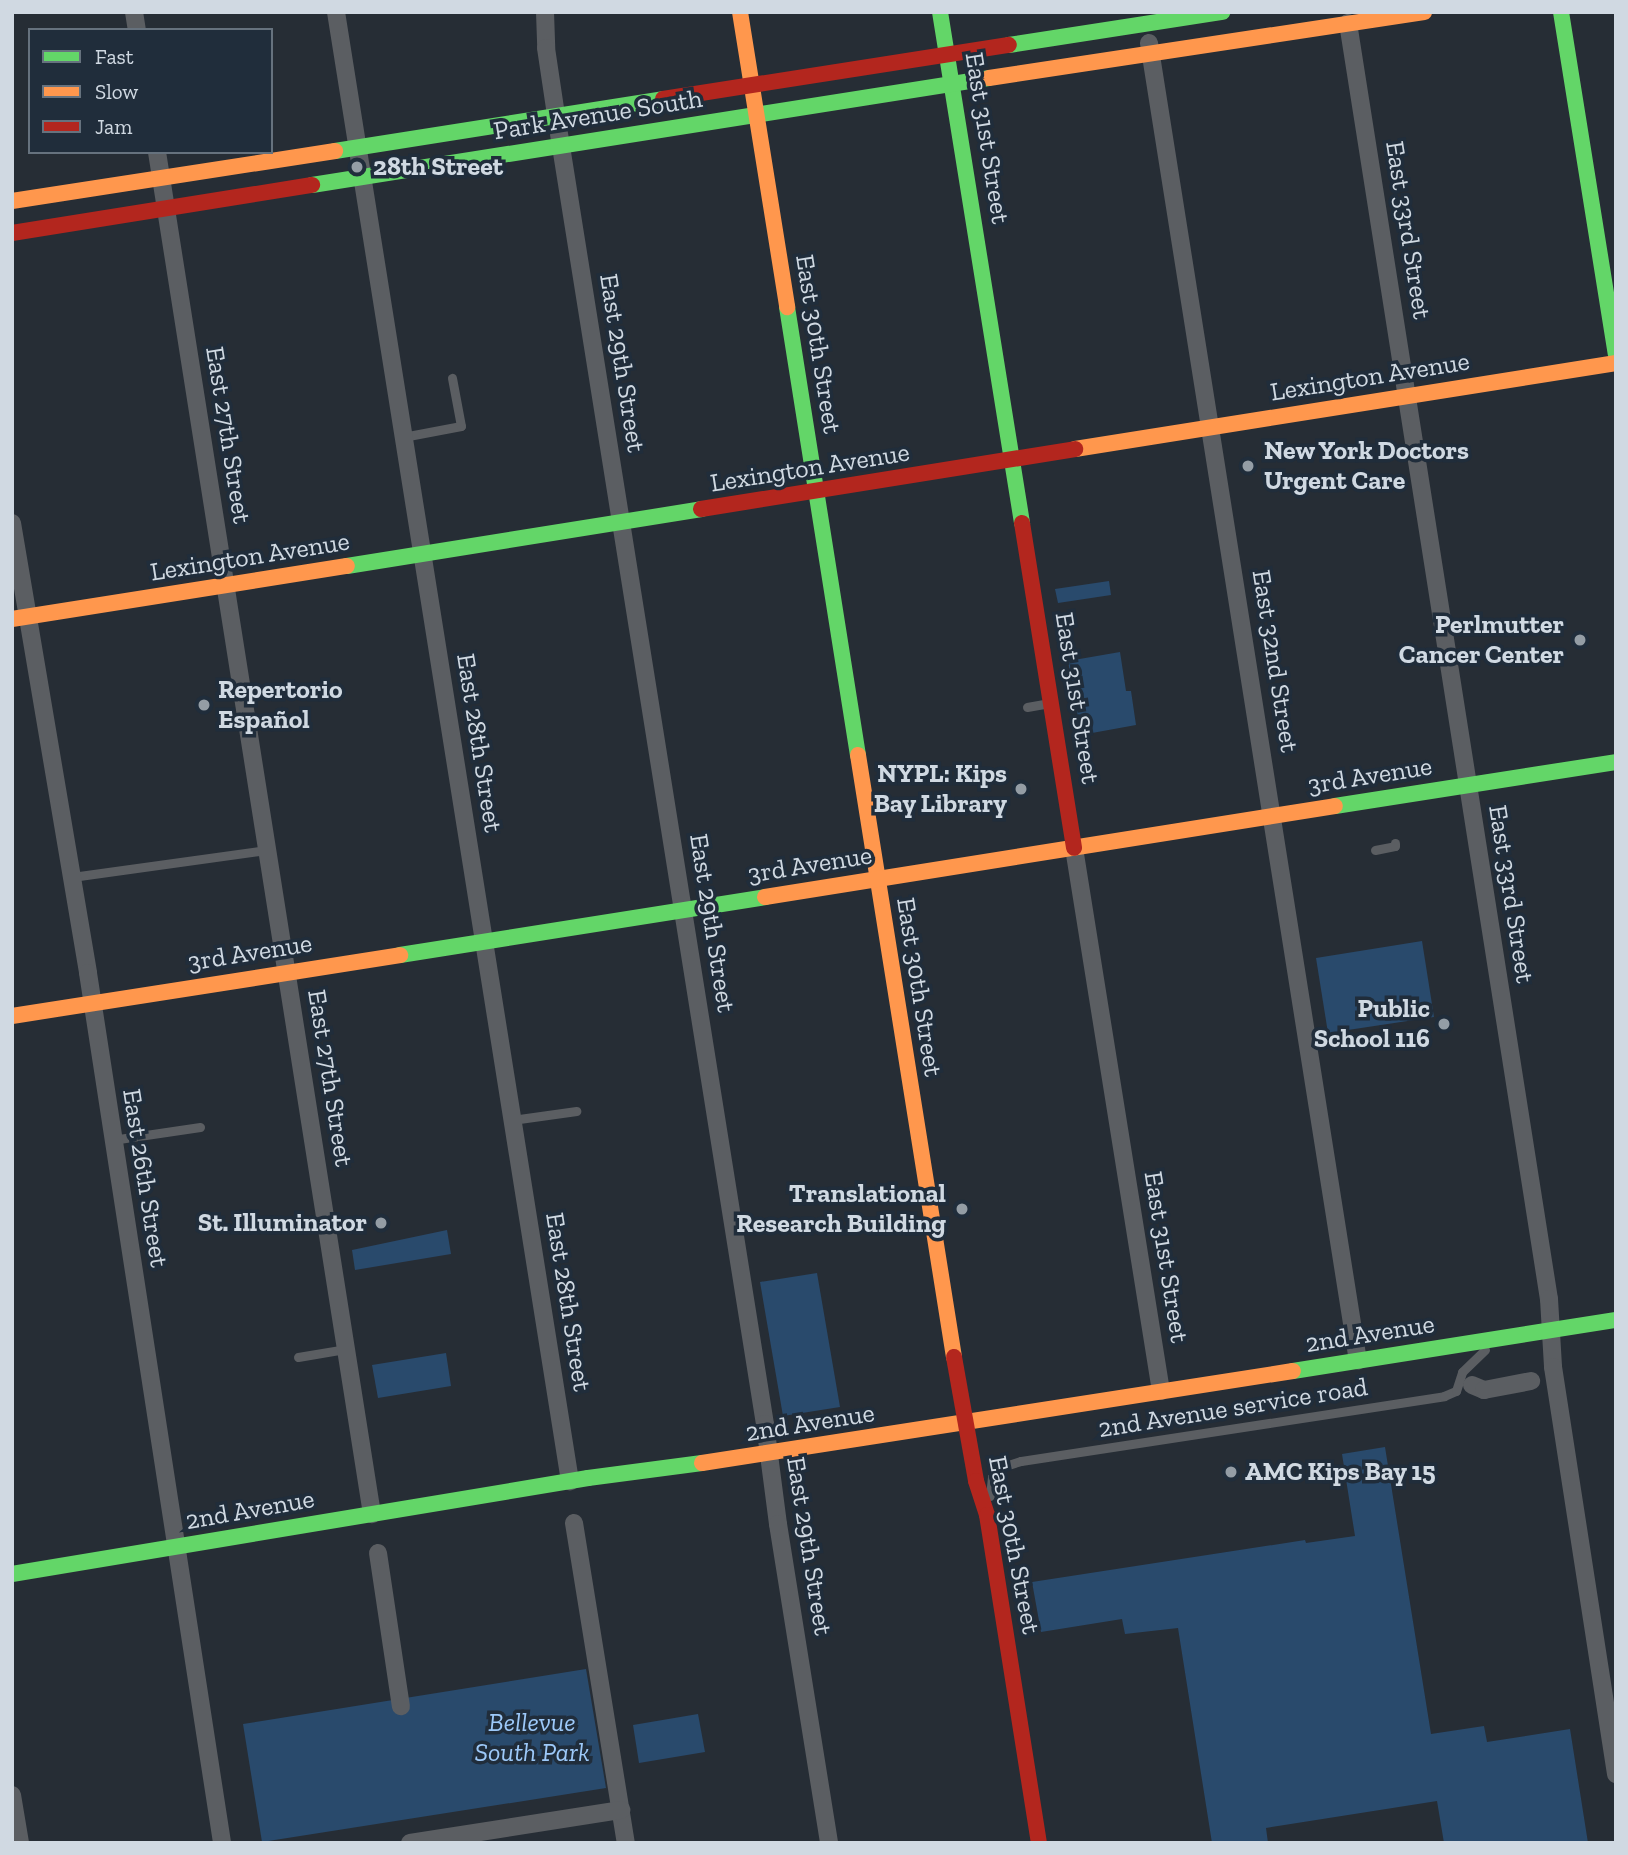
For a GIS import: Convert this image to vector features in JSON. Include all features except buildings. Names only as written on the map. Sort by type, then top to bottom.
[{"type":"main road","name":"East 30th Street","points":[[740,12],[965,1423],[976,1481],[987,1515],[1039,1843]]},
{"type":"main road","name":"East 31st Street","points":[[940,12],[1074,848]]},
{"type":"main road","name":"Park Avenue South","points":[[12,201],[947,53],[1145,18],[1222,12]]},
{"type":"main road","name":"Park Avenue South","points":[[12,233],[1150,53],[1349,18],[1424,12]]},
{"type":"main road","points":[[1561,12],[1616,354]]},
{"type":"main road","name":"Lexington Avenue","points":[[20,618],[1616,363]]},
{"type":"main road","name":"3rd Avenue","points":[[12,1016],[1616,762]]},
{"type":"main road","name":"2nd Avenue","points":[[12,1574],[570,1481],[768,1455],[1616,1320]]},
{"type":"street","name":"East 28th Street","points":[[336,12],[570,1481]]},
{"type":"street","name":"East 29th Street","points":[[545,12],[546,48],[556,115],[829,1843]]},
{"type":"street","name":"East 32nd Street","points":[[1145,18],[1358,1361]]},
{"type":"street","name":"East 33rd Street","points":[[1349,18],[1549,1299],[1553,1367],[1616,1774]]},
{"type":"street","name":"East 27th Street","points":[[157,154],[372,1514]]},
{"type":"street","name":"East 26th Street","points":[[12,523],[20,618],[72,877],[174,1548],[222,1843]]},
{"type":"street","name":"East 31st Street","points":[[1074,848],[1161,1391]]},
{"type":"street","points":[[1472,1385],[1484,1390],[1531,1381]]},
{"type":"street","points":[[574,1522],[626,1843]]},
{"type":"street","points":[[377,1553],[401,1706]]},
{"type":"street","points":[[12,1795],[20,1843]]},
{"type":"street","points":[[410,1843],[621,1810]]},
{"type":"lane","points":[[403,437],[461,426],[452,378]]},
{"type":"lane","points":[[1027,707],[1052,703]]},
{"type":"lane","points":[[1375,850],[1395,846],[1395,843]]},
{"type":"lane","points":[[72,877],[268,850]]},
{"type":"lane","points":[[512,1120],[576,1111]]},
{"type":"lane","points":[[112,1140],[200,1127]]},
{"type":"lane","name":"2nd Avenue service road","points":[[987,1515],[992,1477],[999,1468],[1444,1396],[1456,1391],[1462,1372],[1497,1338]]},
{"type":"lane","points":[[298,1357],[346,1349]]},
{"type":"green space","points":[[1109,581],[1111,595],[1058,603],[1055,589]]},
{"type":"green space","points":[[1120,652],[1126,691],[1131,691],[1136,725],[1081,735],[1068,661]]},
{"type":"green space","points":[[1422,941],[1434,1017],[1328,1033],[1316,958]]},
{"type":"green space","points":[[447,1230],[451,1254],[355,1270],[352,1250]]},
{"type":"green space","points":[[817,1273],[840,1407],[783,1416],[760,1282]]},
{"type":"green space","points":[[446,1353],[451,1386],[378,1398],[372,1365]]},
{"type":"green space","points":[[1385,1447],[1431,1734],[1484,1726],[1487,1742],[1570,1729],[1588,1843],[1444,1843],[1437,1801],[1266,1828],[1268,1843],[1212,1843],[1178,1628],[1125,1634],[1122,1619],[1041,1632],[1032,1582],[1305,1540],[1306,1543],[1355,1536],[1342,1454]]},
{"type":"green space","name":"Bellevue South Park","points":[[586,1669],[606,1788],[262,1842],[243,1724]]},
{"type":"green space","points":[[698,1714],[705,1752],[639,1763],[633,1725]]},
{"type":"traffic: fast","points":[[940,12],[1022,523]]},
{"type":"traffic: fast","points":[[1009,45],[1222,12]]},
{"type":"traffic: fast","points":[[1561,12],[1616,354]]},
{"type":"traffic: fast","points":[[312,185],[989,78]]},
{"type":"traffic: fast","points":[[335,151],[663,99]]},
{"type":"traffic: fast","points":[[787,307],[858,755]]},
{"type":"traffic: fast","points":[[347,566],[701,509]]},
{"type":"traffic: fast","points":[[1335,806],[1616,762]]},
{"type":"traffic: fast","points":[[400,955],[765,897]]},
{"type":"traffic: fast","points":[[1293,1371],[1616,1320]]},
{"type":"traffic: fast","points":[[12,1574],[588,1478],[702,1463]]},
{"type":"traffic: slow","points":[[740,12],[787,307]]},
{"type":"traffic: slow","points":[[989,78],[1424,12]]},
{"type":"traffic: slow","points":[[12,201],[335,151]]},
{"type":"traffic: slow","points":[[1075,449],[1616,363]]},
{"type":"traffic: slow","points":[[12,619],[347,566]]},
{"type":"traffic: slow","points":[[858,755],[954,1357]]},
{"type":"traffic: slow","points":[[765,897],[1335,806]]},
{"type":"traffic: slow","points":[[12,1016],[400,955]]},
{"type":"traffic: slow","points":[[702,1463],[1293,1371]]},
{"type":"traffic: jam","points":[[663,99],[1009,45]]},
{"type":"traffic: jam","points":[[12,233],[312,185]]},
{"type":"traffic: jam","points":[[701,509],[1075,449]]},
{"type":"traffic: jam","points":[[1022,523],[1074,848]]},
{"type":"traffic: jam","points":[[954,1357],[976,1481],[987,1515],[1039,1843]]},
{"type":"place","name":"28th Street","points":[[357,167]]},
{"type":"place","name":"New York Doctors Urgent Care","points":[[1248,466]]},
{"type":"place","name":"Perlmutter Cancer Center","points":[[1580,640]]},
{"type":"place","name":"Repertorio Español","points":[[204,705]]},
{"type":"place","name":"NYPL: Kips Bay Library","points":[[1021,789]]},
{"type":"place","name":"Public School 116","points":[[1444,1024]]},
{"type":"place","name":"Translational Research Building","points":[[962,1209]]},
{"type":"place","name":"St. Illuminator","points":[[381,1223]]},
{"type":"place","name":"AMC Kips Bay 15","points":[[1231,1472]]}]
